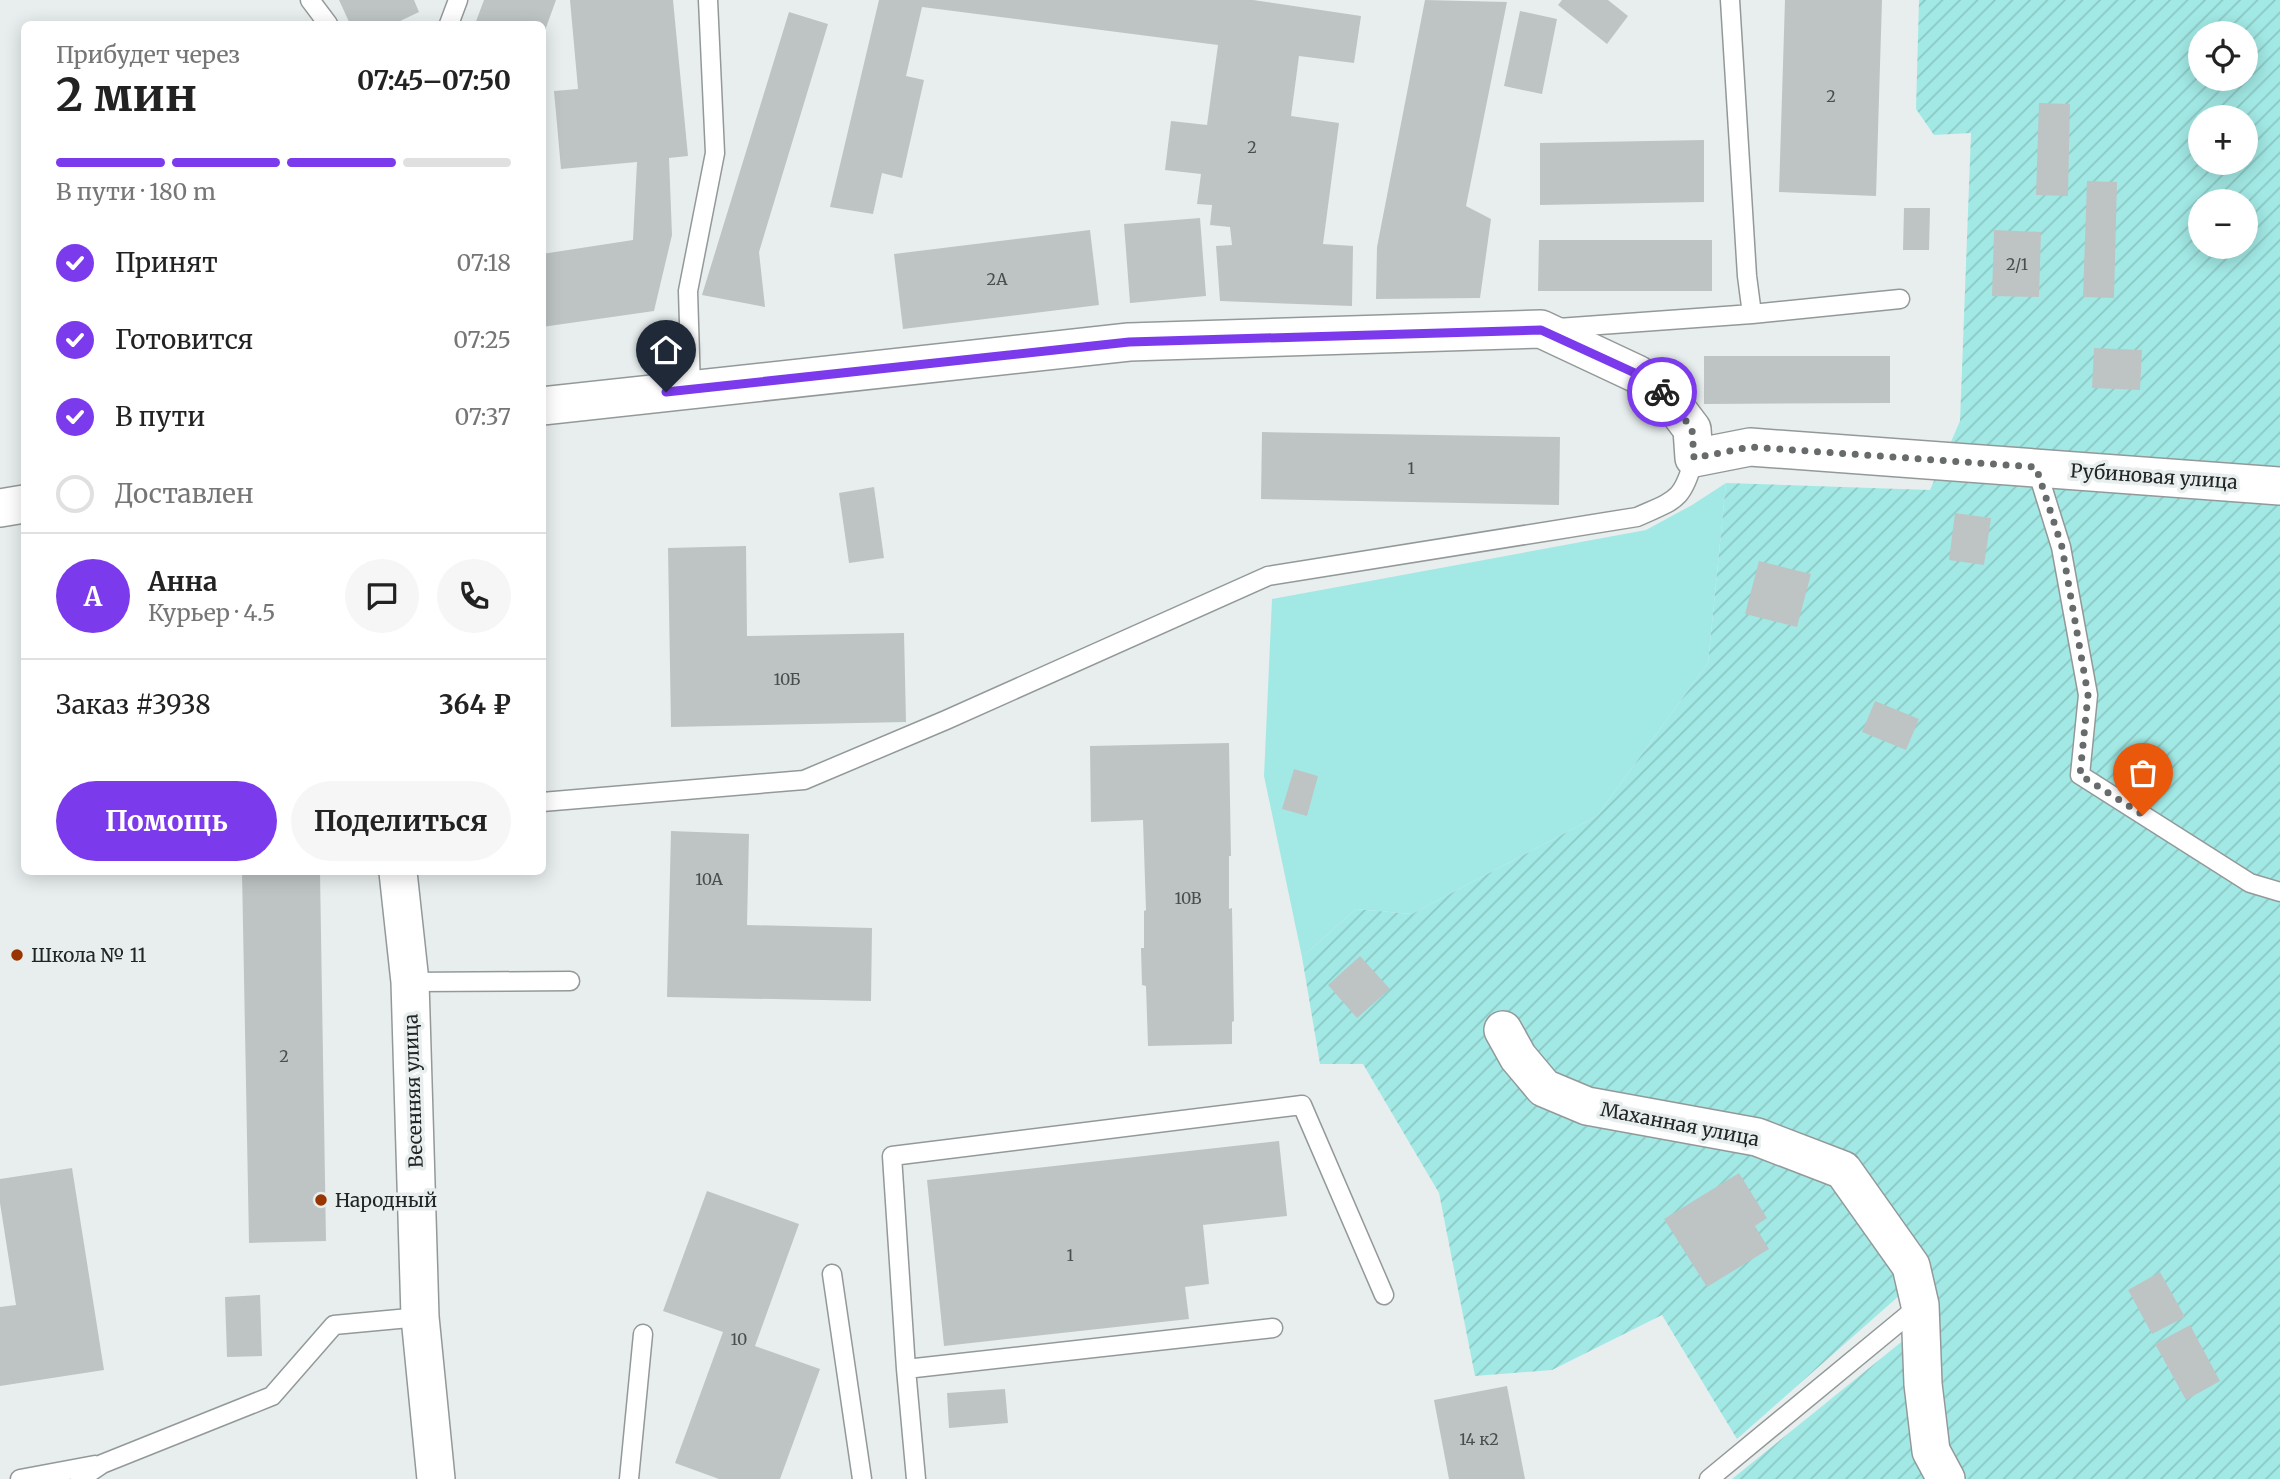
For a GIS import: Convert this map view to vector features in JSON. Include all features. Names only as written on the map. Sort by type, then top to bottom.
[{"type":"street","points":[[546,406],[1129,342],[1541,330],[1637,374],[1667,396],[1692,429],[1694,458]]},
{"type":"street","name":"Рубиновая улица","points":[[1694,458],[1750,447],[2280,486]]},
{"type":"street","points":[[0,508],[21,504]]},
{"type":"street","name":"Весенняя улица","points":[[398,875],[410,982],[420,1317],[436,1479]]},
{"type":"street","name":"Маханная улица","points":[[1503,1030],[1518,1057],[1544,1088],[1587,1106],[1758,1137],[1843,1170],[1911,1266],[1920,1305],[1923,1384],[1931,1451],[1946,1479]]},
{"type":"lane","points":[[310,0],[326,21]]},
{"type":"lane","points":[[450,21],[458,0]]},
{"type":"lane","points":[[691,389],[688,291],[715,153],[708,0]]},
{"type":"lane","points":[[1730,0],[1746,275],[1752,314]]},
{"type":"lane","points":[[1541,330],[1752,314],[1900,299]]},
{"type":"lane","points":[[546,802],[804,780],[946,720],[1268,576],[1637,517],[1674,500],[1688,481],[1694,458]]},
{"type":"lane","points":[[2036,467],[2062,547],[2088,695],[2080,775],[2250,883],[2280,892]]},
{"type":"lane","points":[[410,982],[570,981]]},
{"type":"lane","points":[[916,1479],[892,1156],[1302,1105],[1384,1295]]},
{"type":"lane","points":[[832,1274],[862,1479]]},
{"type":"lane","points":[[1709,1479],[1920,1305]]},
{"type":"lane","points":[[20,1479],[102,1464],[272,1395],[334,1325],[420,1317]]},
{"type":"lane","points":[[906,1369],[1273,1328]]},
{"type":"lane","points":[[629,1479],[643,1334]]},
{"type":"lane","points":[[80,1479],[102,1464]]},
{"type":"shaded area","points":[[1919,0],[2280,0],[2280,1479],[1960,1479],[1945,1451],[1900,1295],[1737,1439],[1662,1315],[1552,1370],[1475,1376],[1439,1193],[1363,1064],[1320,1064],[1302,957],[1356,909],[1412,914],[1597,816],[1708,663],[1726,483],[1930,490],[1960,421],[1971,133],[1934,135],[1916,109]]},
{"type":"shaded area","points":[[1726,483],[1708,663],[1597,816],[1412,914],[1356,909],[1302,957],[1264,776],[1272,599],[1646,530]]},
{"type":"shaded area","points":[[1905,1339],[1933,1479],[1732,1479]]},
{"type":"building","points":[[339,0],[414,0],[419,12],[400,21],[349,21]]},
{"type":"building","points":[[484,0],[556,0],[546,28],[546,21],[476,21]]},
{"type":"building","points":[[570,0],[673,0],[688,156],[669,158],[672,235],[654,311],[546,326],[546,253],[633,240],[637,162],[561,169],[554,91],[578,89]]},
{"type":"building","points":[[879,0],[1253,0],[1361,16],[1354,63],[1299,56],[1291,116],[1339,123],[1323,244],[1353,246],[1352,306],[1220,301],[1216,246],[1232,245],[1230,227],[1210,225],[1212,205],[1197,204],[1201,174],[1165,170],[1171,121],[1207,125],[1218,45],[922,7],[906,76],[924,80],[902,178],[882,173],[873,214],[830,207]]},
{"type":"building","points":[[1425,0],[1507,2],[1466,206],[1491,219],[1480,298],[1376,299],[1377,247]]},
{"type":"building","points":[[1562,0],[1608,0],[1628,16],[1607,44],[1558,5]]},
{"type":"building","points":[[1785,0],[1882,0],[1876,196],[1779,192]]},
{"type":"building","points":[[1520,11],[1557,19],[1542,94],[1504,86]]},
{"type":"building","points":[[789,12],[828,24],[759,252],[765,307],[702,295]]},
{"type":"building","points":[[2039,103],[2070,104],[2068,196],[2036,195]]},
{"type":"building","points":[[1704,140],[1704,202],[1540,205],[1540,143]]},
{"type":"building","points":[[2087,181],[2117,182],[2114,298],[2083,297]]},
{"type":"building","points":[[1904,208],[1930,208],[1929,250],[1903,250]]},
{"type":"building","points":[[1200,218],[1206,296],[1130,303],[1124,224]]},
{"type":"building","points":[[1090,230],[1099,305],[903,329],[894,254]]},
{"type":"building","points":[[1994,230],[2041,232],[2039,297],[1992,296]]},
{"type":"building","points":[[1539,240],[1712,240],[1712,291],[1538,291]]},
{"type":"building","points":[[2094,348],[2142,350],[2140,390],[2092,388]]},
{"type":"building","points":[[1704,356],[1890,356],[1890,403],[1704,404]]},
{"type":"building","points":[[1262,432],[1560,437],[1559,505],[1261,499]]},
{"type":"building","points":[[874,487],[884,558],[849,563],[839,493]]},
{"type":"building","points":[[1955,513],[1991,518],[1984,565],[1949,560]]},
{"type":"building","points":[[746,546],[747,636],[904,633],[906,722],[671,727],[668,548]]},
{"type":"building","points":[[1759,561],[1811,574],[1797,627],[1745,614]]},
{"type":"building","points":[[1875,701],[1919,719],[1906,750],[1862,732]]},
{"type":"building","points":[[1229,743],[1229,909],[1232,908],[1234,1021],[1232,1044],[1148,1046],[1146,986],[1142,985],[1141,948],[1144,948],[1146,910],[1143,820],[1091,822],[1090,746]]},
{"type":"building","points":[[1294,769],[1318,776],[1307,816],[1282,809]]},
{"type":"building","points":[[671,831],[749,834],[747,925],[872,928],[871,1001],[667,997]]},
{"type":"building","points":[[242,875],[320,875],[326,1241],[249,1243]]},
{"type":"building","points":[[1360,956],[1390,989],[1357,1018],[1328,985]]},
{"type":"building","points":[[1279,1141],[1287,1216],[1203,1225],[1209,1284],[1185,1287],[1189,1319],[944,1346],[927,1180]]},
{"type":"building","points":[[72,1168],[104,1370],[0,1386],[0,1307],[16,1305],[0,1203],[0,1179]]},
{"type":"building","points":[[1739,1173],[1767,1218],[1755,1226],[1769,1249],[1707,1287],[1664,1219]]},
{"type":"building","points":[[707,1191],[799,1224],[755,1346],[820,1369],[780,1479],[719,1479],[675,1463],[723,1332],[663,1311]]},
{"type":"building","points":[[2160,1272],[2185,1317],[2152,1334],[2128,1290]]},
{"type":"building","points":[[260,1295],[262,1356],[227,1357],[225,1297]]},
{"type":"building","points":[[2190,1325],[2220,1381],[2186,1400],[2155,1344]]},
{"type":"building","points":[[1507,1386],[1525,1479],[1449,1479],[1434,1400]]},
{"type":"building","points":[[1005,1389],[1008,1423],[949,1428],[947,1393]]},
{"type":"way so far","points":[[1662,392],[1692,429],[1694,458],[1750,447],[2036,467],[2062,547],[2088,695],[2080,775],[2143,815]]},
{"type":"place","name":"Школа № 11","points":[[17,955]]},
{"type":"place","name":"Народный","points":[[321,1200]]},
{"type":"route","points":[[666,392],[1129,342],[1541,330],[1637,374],[1662,392]]}]
